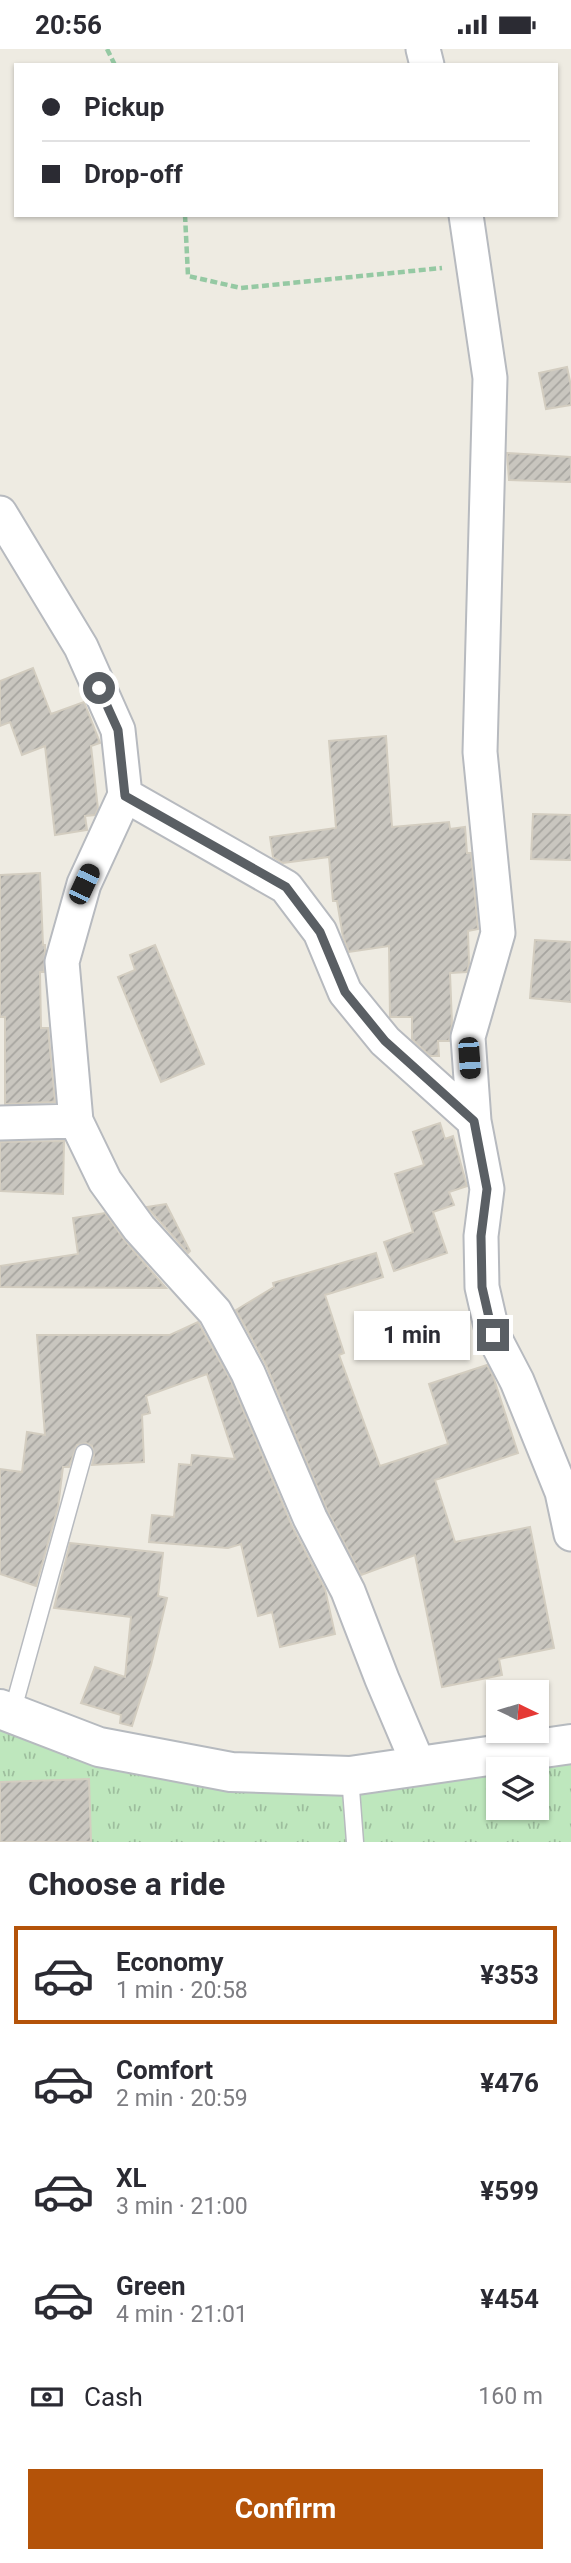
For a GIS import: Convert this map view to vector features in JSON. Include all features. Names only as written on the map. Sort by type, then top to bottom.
[{"type":"street","points":[[466,217],[491,378],[480,752],[498,933],[468,1037],[474,1121],[487,1189],[481,1236],[482,1287],[493,1335],[517,1381],[562,1492],[571,1534]]},
{"type":"street","points":[[0,514],[80,647],[118,730],[125,796],[84,884],[62,962],[76,1121],[105,1181],[139,1228],[215,1313],[248,1373],[310,1518],[348,1591],[419,1766]]},
{"type":"street","points":[[125,796],[286,887],[320,932],[345,992],[385,1041],[474,1121]]},
{"type":"street","points":[[0,1123],[76,1121]]},
{"type":"street","points":[[6,1711],[99,1747],[218,1769],[350,1776],[571,1744]]},
{"type":"lane","points":[[6,1711],[84,1453]]},
{"type":"lane","points":[[350,1776],[355,1842]]},
{"type":"path","points":[[185,217],[188,276],[241,288],[474,265]]},
{"type":"green space","points":[[0,1709],[231,1772],[571,1744],[571,1842],[0,1842]]},
{"type":"building","points":[[567,367],[571,405],[546,409],[539,373]]},
{"type":"building","points":[[507,453],[571,457],[571,482],[509,480]]},
{"type":"building","points":[[33,668],[51,714],[84,702],[100,743],[91,746],[98,809],[95,815],[85,816],[87,830],[55,835],[45,746],[22,755],[10,722],[0,726],[0,681]]},
{"type":"building","points":[[386,736],[392,827],[449,822],[450,829],[465,827],[467,853],[471,853],[478,929],[468,931],[467,972],[450,973],[452,1024],[449,1041],[438,1041],[439,1056],[430,1056],[412,1039],[412,1017],[390,1017],[389,946],[349,952],[343,937],[337,901],[333,901],[329,857],[283,863],[273,857],[270,837],[336,828],[329,741]]},
{"type":"building","points":[[533,814],[571,815],[571,860],[531,859]]},
{"type":"building","points":[[40,873],[45,945],[44,972],[40,972],[41,1028],[48,1028],[55,1102],[5,1104],[5,1017],[0,1017],[0,875]]},
{"type":"building","points":[[535,940],[571,942],[571,1002],[530,998]]},
{"type":"building","points":[[155,945],[204,1064],[161,1082],[118,977],[135,970],[130,955]]},
{"type":"building","points":[[440,1123],[445,1139],[453,1136],[467,1186],[449,1192],[454,1205],[433,1212],[447,1253],[394,1271],[384,1242],[413,1232],[395,1174],[424,1165],[413,1132]]},
{"type":"building","points":[[64,1141],[63,1194],[0,1191],[0,1142]]},
{"type":"building","points":[[166,1204],[190,1251],[188,1253],[147,1207]]},
{"type":"building","points":[[105,1213],[125,1241],[166,1288],[0,1287],[0,1266],[78,1254],[73,1218]]},
{"type":"building","points":[[376,1253],[383,1277],[325,1295],[344,1353],[339,1355],[380,1466],[448,1444],[429,1384],[487,1365],[518,1453],[435,1480],[455,1542],[530,1527],[554,1648],[499,1659],[502,1675],[442,1687],[415,1555],[361,1575],[327,1510],[266,1365],[236,1310],[274,1287],[273,1283]]},
{"type":"building","points":[[198,1322],[231,1381],[292,1526],[325,1589],[335,1634],[280,1647],[272,1612],[258,1616],[241,1544],[228,1548],[149,1542],[152,1515],[174,1517],[179,1464],[191,1465],[192,1455],[235,1459],[207,1374],[146,1396],[150,1413],[142,1415],[144,1462],[92,1465],[92,1446],[86,1443],[77,1445],[69,1467],[63,1467],[58,1507],[36,1586],[0,1574],[0,1469],[22,1472],[27,1432],[45,1435],[37,1335],[170,1335]]},
{"type":"building","points":[[70,1543],[163,1553],[158,1596],[167,1598],[151,1665],[132,1726],[120,1723],[121,1715],[81,1703],[95,1667],[125,1677],[131,1617],[54,1608]]},
{"type":"building","points":[[89,1779],[91,1842],[0,1842],[0,1782]]},
{"type":"route","points":[[99,688],[118,730],[125,796],[286,887],[320,932],[345,992],[385,1041],[474,1121],[487,1189],[481,1236],[482,1287],[493,1335]]}]
